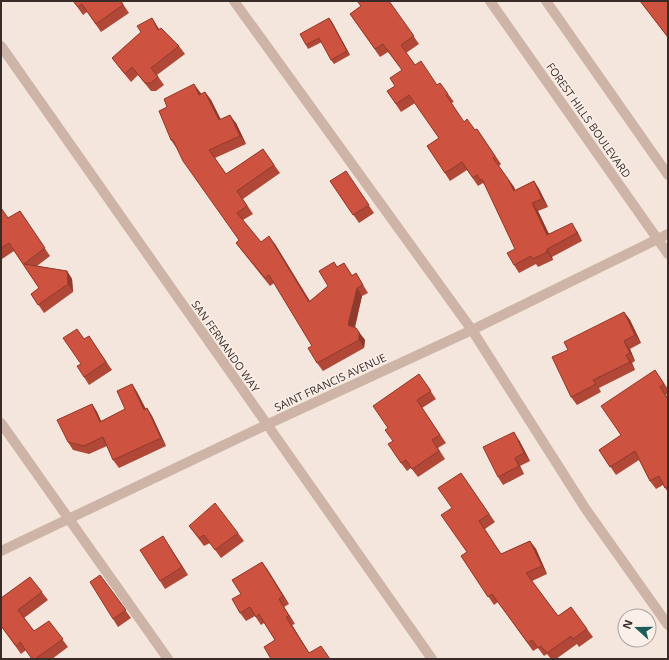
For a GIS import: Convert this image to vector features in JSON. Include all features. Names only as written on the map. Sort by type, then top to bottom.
[{"type":"street","points":[[234,1],[472,330],[585,508],[668,625]]},
{"type":"street","name":"FOREST HILLS BOULEVARD","points":[[490,1],[668,254]]},
{"type":"street","points":[[546,1],[668,175]]},
{"type":"street","name":"SAN FERNANDO WAY","points":[[1,46],[266,425],[432,659]]},
{"type":"street","name":"SAINT FRANCIS AVENUE","points":[[1,551],[266,425],[472,330],[668,234]]},
{"type":"street","points":[[1,423],[168,659]]},
{"type":"building","points":[[73,1],[121,1],[123,5],[96,24],[82,4],[78,7]]},
{"type":"building","points":[[357,1],[389,1],[414,36],[401,45],[415,65],[421,61],[437,85],[440,83],[464,122],[467,119],[475,130],[477,129],[495,156],[493,158],[508,179],[514,191],[534,181],[542,199],[532,203],[547,235],[572,223],[577,233],[547,249],[547,252],[533,259],[531,256],[514,265],[507,253],[515,249],[482,179],[480,180],[477,175],[473,178],[462,162],[445,173],[427,146],[439,138],[409,95],[396,104],[387,91],[395,86],[390,78],[402,70],[383,44],[375,49],[350,14],[361,6]]},
{"type":"building","points":[[640,1],[667,1],[668,37]]},
{"type":"building","points":[[152,18],[158,30],[161,28],[179,46],[151,68],[158,77],[151,83],[145,83],[132,67],[125,74],[112,58],[141,32],[137,26]]},
{"type":"building","points":[[329,18],[347,51],[331,60],[319,38],[306,45],[300,34]]},
{"type":"building","points":[[194,84],[199,95],[205,92],[219,120],[230,115],[240,136],[209,150],[226,174],[263,149],[274,165],[237,191],[247,206],[237,213],[261,242],[269,236],[309,302],[328,286],[319,271],[334,262],[337,267],[344,263],[352,276],[356,273],[363,285],[357,288],[348,325],[356,328],[359,332],[359,340],[317,363],[308,348],[312,346],[269,275],[265,278],[236,243],[239,240],[183,161],[173,140],[171,140],[159,111],[167,107],[164,99]]},
{"type":"building","points":[[346,171],[369,205],[353,215],[330,181]]},
{"type":"building","points":[[1,208],[8,218],[20,211],[45,248],[24,264],[67,271],[68,284],[38,305],[31,294],[39,288],[9,243],[1,248]]},
{"type":"building","points":[[624,312],[635,335],[624,341],[630,353],[626,355],[630,362],[593,380],[596,384],[571,397],[552,357],[568,350],[564,342]]},
{"type":"building","points":[[77,329],[84,339],[89,336],[106,362],[84,377],[77,366],[81,364],[63,338]]},
{"type":"building","points":[[655,370],[664,384],[660,387],[668,399],[668,486],[665,488],[659,476],[650,481],[635,451],[610,467],[599,450],[621,435],[601,406]]},
{"type":"building","points":[[419,374],[431,391],[417,400],[440,435],[432,440],[439,451],[412,469],[406,460],[401,463],[388,444],[393,441],[385,430],[388,428],[373,406]]},
{"type":"building","points":[[132,384],[144,410],[147,408],[161,438],[113,460],[103,437],[84,446],[68,442],[57,420],[92,404],[100,422],[125,409],[117,391]]},
{"type":"building","points":[[514,432],[524,453],[515,458],[519,466],[498,477],[483,447]]},
{"type":"building","points":[[461,473],[489,514],[479,521],[501,554],[530,541],[542,566],[526,573],[558,616],[571,607],[587,629],[573,639],[571,636],[547,653],[541,646],[538,648],[532,640],[528,643],[492,594],[488,597],[461,556],[467,552],[441,515],[452,508],[438,488]]},
{"type":"building","points":[[215,503],[238,533],[215,550],[204,535],[199,538],[189,526]]},
{"type":"building","points":[[163,536],[182,567],[160,581],[140,550]]},
{"type":"building","points":[[262,562],[283,596],[279,599],[289,616],[286,617],[309,653],[321,646],[330,659],[271,659],[264,647],[275,640],[259,614],[256,617],[250,607],[240,613],[232,599],[241,594],[232,580]]},
{"type":"building","points":[[100,575],[126,610],[113,619],[90,582]]},
{"type":"building","points":[[30,577],[42,592],[18,610],[34,631],[49,621],[63,639],[35,659],[32,659],[20,642],[16,646],[1,626],[1,598]]}]
